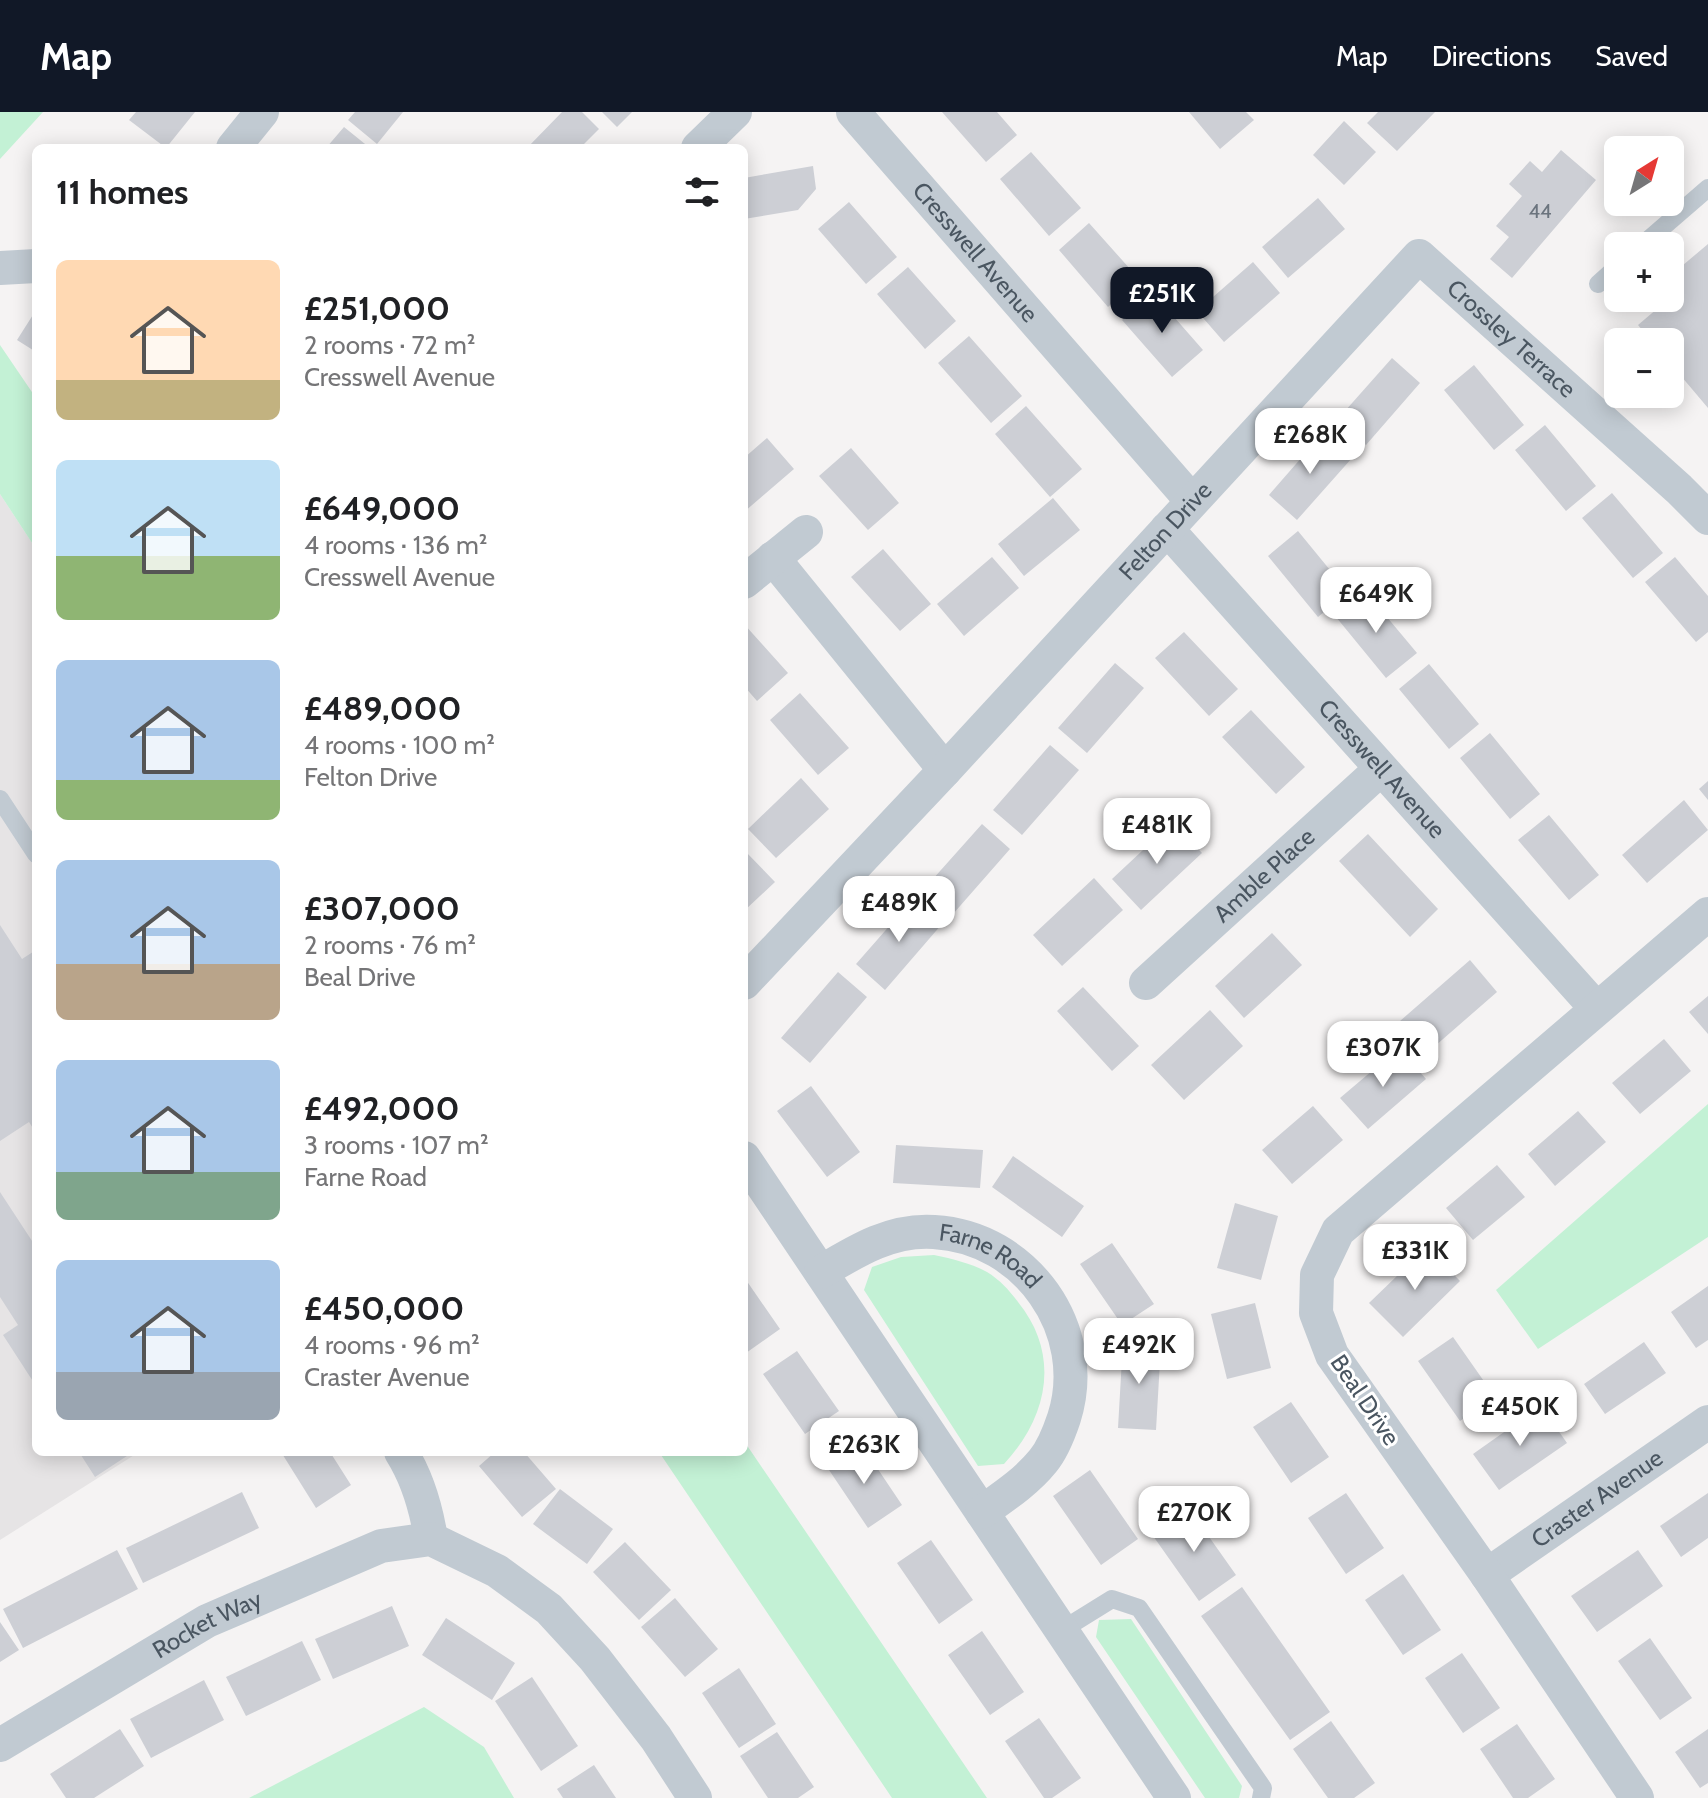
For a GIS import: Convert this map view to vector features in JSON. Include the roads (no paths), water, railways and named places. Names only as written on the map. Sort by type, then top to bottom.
[{"type":"street","points":[[236,144],[262,112]]},
{"type":"street","points":[[702,144],[735,112]]},
{"type":"street","name":"Cresswell Avenue","points":[[853,112],[1192,501]]},
{"type":"street","name":"Felton Drive","points":[[748,979],[1419,256]]},
{"type":"street","name":"Crossley Terrace","points":[[1419,256],[1708,518]]},
{"type":"street","points":[[0,268],[32,266]]},
{"type":"street","name":"Cresswell Avenue","points":[[1167,529],[1596,1008]]},
{"type":"street","points":[[748,579],[806,532]]},
{"type":"street","points":[[773,558],[945,770]]},
{"type":"street","name":"Amble Place","points":[[1146,983],[1381,769]]},
{"type":"street","name":"Beal Drive","points":[[1637,1798],[1487,1575],[1332,1355],[1316,1313],[1317,1275],[1338,1231],[1708,914]]},
{"type":"street","points":[[748,1164],[1174,1798]]},
{"type":"street","name":"Farne Road","points":[[821,1272],[881,1239],[933,1231],[958,1235],[1005,1254],[1031,1276],[1056,1310],[1068,1345],[1071,1374],[1068,1403],[1058,1435],[1043,1461],[1013,1491],[982,1512]]},
{"type":"street","name":"Craster Avenue","points":[[1487,1575],[1708,1422]]},
{"type":"street","points":[[404,1456],[426,1508],[431,1539],[497,1571],[549,1609],[595,1659],[648,1726],[695,1798]]},
{"type":"street","name":"Rocket Way","points":[[0,1745],[207,1621],[381,1546],[431,1539]]},
{"type":"lane","points":[[1657,232],[1708,188]]},
{"type":"lane","points":[[1598,284],[1604,279]]},
{"type":"lane","points":[[0,799],[32,848]]},
{"type":"lane","points":[[1062,1630],[1112,1599],[1139,1608],[1263,1788],[1261,1798]]}]
